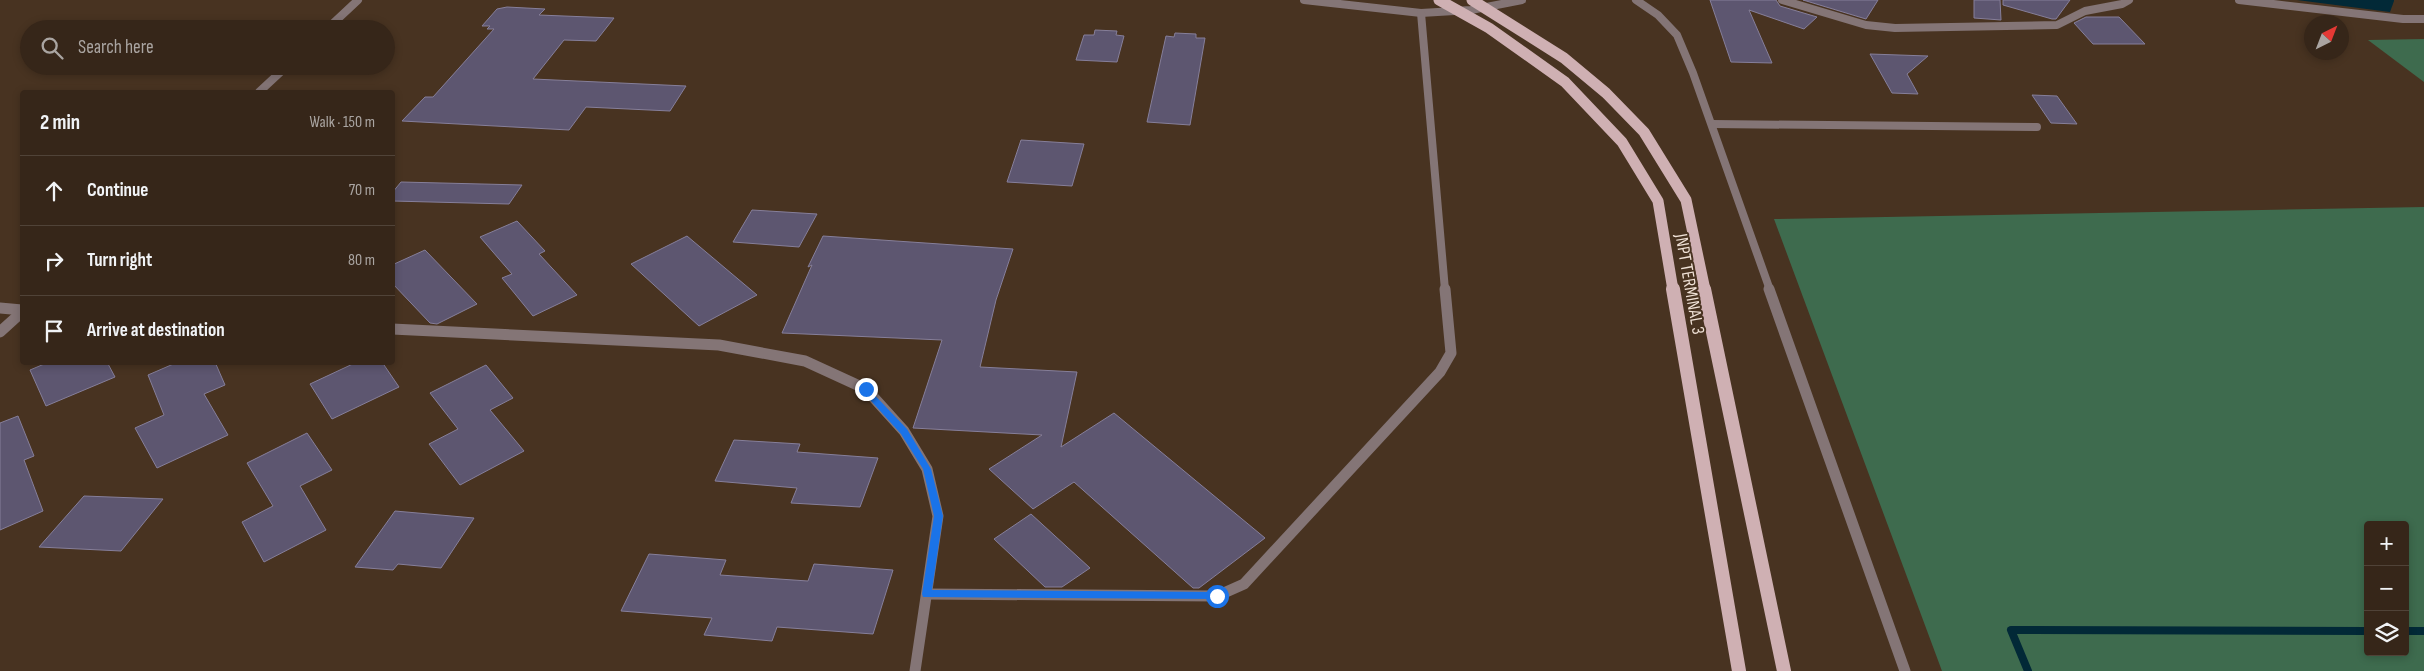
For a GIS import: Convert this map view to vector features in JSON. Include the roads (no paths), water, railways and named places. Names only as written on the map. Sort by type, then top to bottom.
[{"type":"main road","name":"JNPT TERMINAL 3","points":[[1439,0],[1489,28],[1564,82],[1622,142],[1658,201],[1739,671]]},
{"type":"main road","name":"JNPT TERMINAL 3","points":[[1472,0],[1511,22],[1591,78],[1644,133],[1686,200],[1784,671]]},
{"type":"street","points":[[337,20],[358,0]]},
{"type":"street","points":[[1304,0],[1421,13],[1479,8],[1522,0]]},
{"type":"street","points":[[1636,0],[1658,15],[1677,35],[1712,124],[1904,671]]},
{"type":"street","points":[[1782,0],[1866,25],[1898,29],[2057,25],[2085,12],[2122,4],[2129,0]]},
{"type":"street","points":[[2239,0],[2403,19],[2424,19]]},
{"type":"street","points":[[927,594],[1217,596],[1244,584],[1440,372],[1451,353],[1421,13]]},
{"type":"street","points":[[261,90],[277,75]]},
{"type":"street","points":[[1712,124],[2037,127]]},
{"type":"street","points":[[0,308],[20,311]]},
{"type":"street","points":[[0,332],[20,313]]},
{"type":"street","points":[[395,329],[719,345],[805,361],[866,389],[904,431],[927,469],[938,516],[915,671]]},
{"type":"water","points":[[2297,0],[2394,0],[2394,1],[2390,12]]},
{"type":"waterway","points":[[2028,671],[2011,630],[2364,631]]},
{"type":"waterway","points":[[2409,631],[2424,631]]}]
